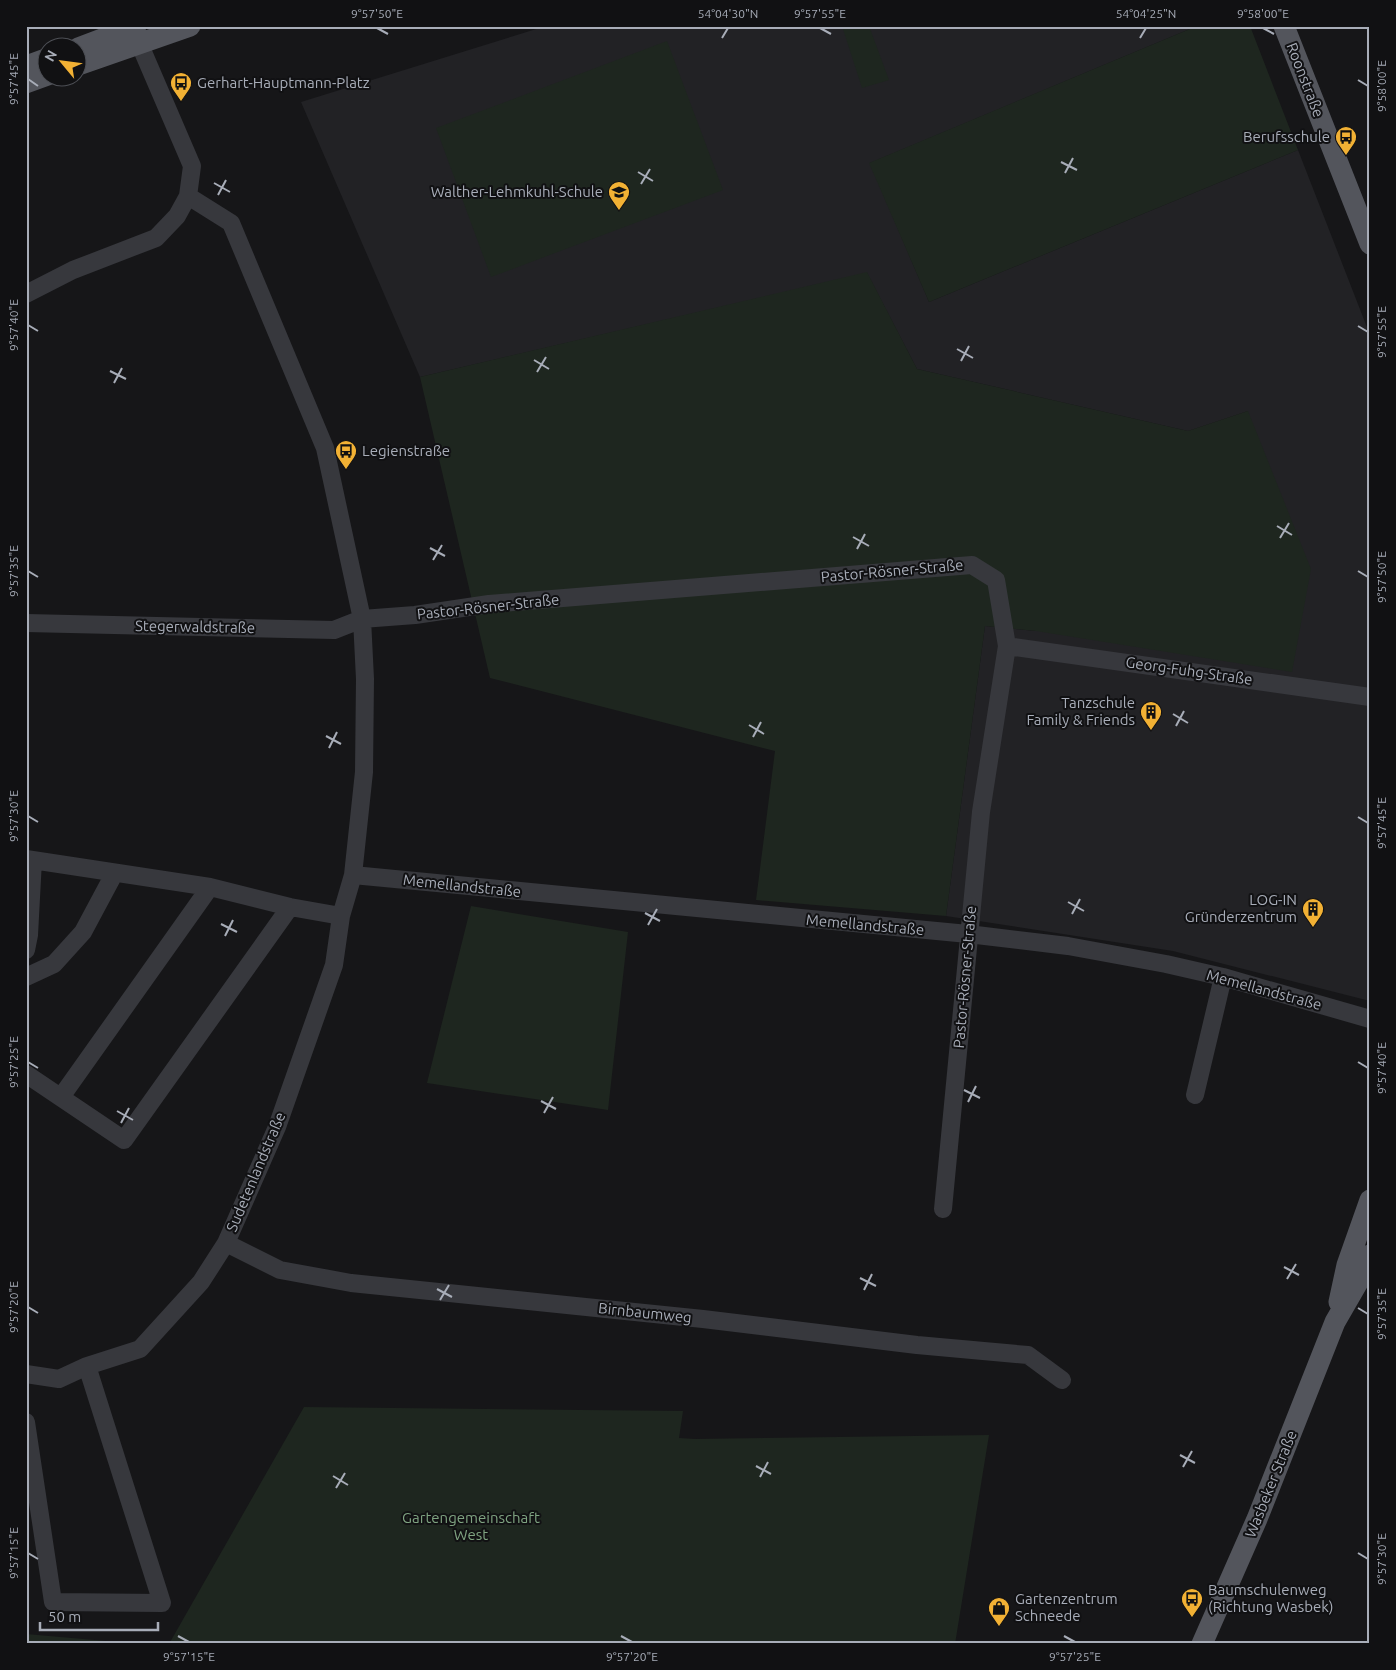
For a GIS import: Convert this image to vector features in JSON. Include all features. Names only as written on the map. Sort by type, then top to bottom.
[{"type":"main road","points":[[88,45],[136,32],[190,26]]},
{"type":"main road","name":"Roonstraße","points":[[1284,26],[1370,244]]},
{"type":"main road","points":[[88,59],[136,32]]},
{"type":"main road","points":[[26,66],[38,62]]},
{"type":"main road","points":[[26,83],[38,79]]},
{"type":"main road","name":"Wasbeker Straße","points":[[1335,1322],[1347,1265],[1370,1200]]},
{"type":"main road","name":"Wasbeker Straße","points":[[1202,1644],[1257,1519],[1335,1322],[1365,1270],[1370,1255]]},
{"type":"street","points":[[26,294],[73,270],[156,238],[177,216],[188,196],[192,166],[136,32]]},
{"type":"street","points":[[188,196],[231,223],[326,448],[362,619],[365,679],[364,772],[353,875]]},
{"type":"street","name":"Pastor-Rösner-Straße","points":[[362,619],[415,615],[489,604],[972,565],[996,580],[1007,646],[981,812],[943,1208]]},
{"type":"street","name":"Stegerwaldstraße","points":[[26,623],[334,630],[362,619]]},
{"type":"street","name":"Georg-Fuhg-Straße","points":[[1007,646],[1370,697]]},
{"type":"street","points":[[26,950],[29,935],[30,860],[210,887],[290,908],[341,916]]},
{"type":"street","points":[[26,977],[54,964],[82,932],[114,874]]},
{"type":"street","name":"Sudetenlandstraße","points":[[26,1374],[58,1379],[87,1366],[140,1349],[201,1282],[226,1243],[277,1127],[334,965],[341,916],[353,875]]},
{"type":"street","name":"Memellandstraße","points":[[353,875],[968,934],[1068,946],[1223,977],[1370,1019]]},
{"type":"street","points":[[61,1097],[210,887]]},
{"type":"street","points":[[26,1074],[124,1140],[290,908]]},
{"type":"street","points":[[1195,1096],[1223,977]]},
{"type":"street","name":"Birnbaumweg","points":[[226,1243],[280,1270],[351,1283],[703,1319],[917,1346],[1028,1355],[1062,1380]]},
{"type":"street","points":[[26,1422],[53,1602],[162,1603],[87,1366]]},
{"type":"shaded area","points":[[546,26],[1197,26],[870,163],[929,302],[1298,150],[1370,335],[1370,1001],[1173,951],[946,916],[985,626],[1036,631],[1248,411],[1188,431],[917,369],[867,273],[420,377],[301,102]]},
{"type":"green space","points":[[842,26],[869,26],[889,80],[862,88]]},
{"type":"green space","points":[[1197,26],[1250,26],[1298,150],[929,302],[869,163]]},
{"type":"green space","points":[[667,41],[723,190],[491,277],[436,128]]},
{"type":"green space","points":[[867,272],[917,369],[1188,431],[1248,411],[1311,569],[1292,672],[1036,631],[985,626],[946,916],[756,900],[775,751],[490,678],[420,377]]},
{"type":"green space","points":[[471,906],[628,932],[608,1110],[427,1083]]},
{"type":"green space","name":"Gartengemeinschaft West","points":[[304,1407],[683,1411],[679,1438],[695,1439],[989,1435],[955,1644],[169,1644]]},
{"type":"green space","points":[[26,1634],[140,1644],[26,1644]]},
{"type":"place","name":"Gerhart-Hauptmann-Platz","points":[[181,102]]},
{"type":"place","name":"Berufsschule","points":[[1346,156]]},
{"type":"place","name":"Walther-Lehmkuhl-Schule","points":[[619,211]]},
{"type":"place","name":"Legienstraße","points":[[346,470]]},
{"type":"place","name":"Tanzschule Family & Friends","points":[[1151,731]]},
{"type":"place","name":"LOG-IN Gründerzentrum","points":[[1313,928]]},
{"type":"place","name":"Baumschulenweg (Richtung Wasbek)","points":[[1192,1618]]},
{"type":"place","name":"Gartenzentrum Schneede","points":[[999,1627]]}]
